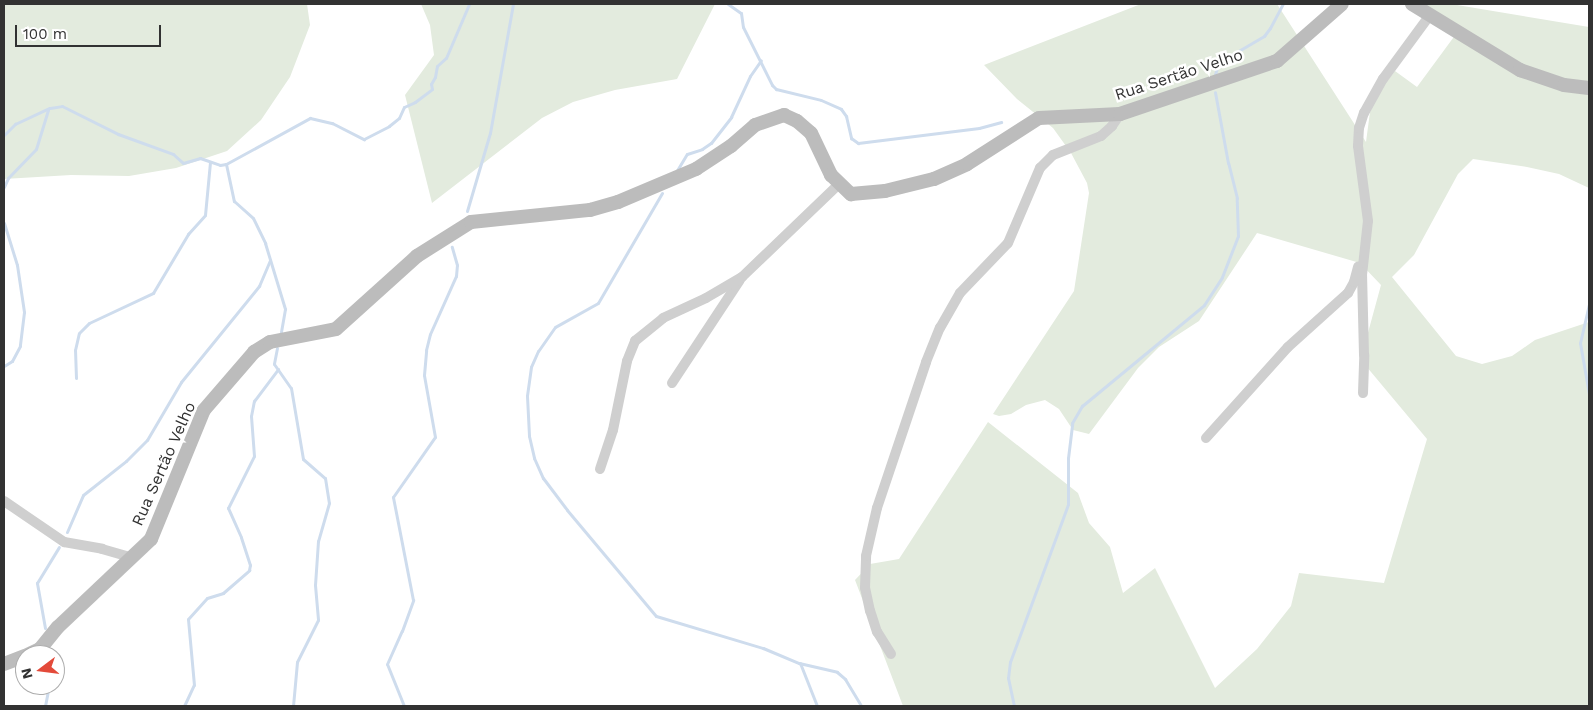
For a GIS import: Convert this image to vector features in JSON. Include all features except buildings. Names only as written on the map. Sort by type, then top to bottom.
[{"type":"street","name":"Rua Sertão Velho","points":[[43,645],[58,627],[151,539],[204,410],[254,352],[270,342],[310,336],[336,329],[417,256],[471,222],[590,210],[618,202],[696,169],[731,146],[755,125],[784,116],[797,121],[811,133],[831,175],[851,194],[885,191],[934,179],[967,164],[1039,118],[1120,114],[1277,61],[1342,4]]},
{"type":"street","points":[[1412,4],[1520,70],[1564,85],[1589,88]]},
{"type":"street","points":[[1206,438],[1288,347],[1348,294],[1354,282],[1363,253],[1368,221],[1358,146],[1361,121],[1383,79],[1430,15]]},
{"type":"street","points":[[891,654],[875,627],[867,600],[864,576],[866,556],[877,508],[926,362],[943,322],[960,293],[1008,243],[1040,168],[1053,155],[1100,136],[1112,126],[1120,114]]},
{"type":"street","points":[[672,383],[742,277],[840,183]]},
{"type":"street","points":[[1363,253],[1363,393]]},
{"type":"street","points":[[600,469],[613,430],[627,360],[635,341],[663,318],[706,298],[742,277]]},
{"type":"street","points":[[4,501],[64,542],[102,549],[130,557]]},
{"type":"shaded area","points":[[4,4],[307,4],[310,25],[290,77],[261,120],[227,151],[176,168],[129,176],[71,175],[4,179]]},
{"type":"shaded area","points":[[421,4],[715,4],[677,79],[615,90],[573,102],[542,118],[432,203],[405,95],[434,55],[430,25]]},
{"type":"shaded area","points":[[1141,4],[1277,4],[1366,142],[1370,112],[1379,91],[1395,71],[1417,87],[1456,34],[1421,4],[1451,4],[1589,27],[1589,188],[1559,174],[1473,159],[1458,174],[1414,255],[1392,277],[1456,356],[1482,364],[1512,356],[1535,340],[1589,322],[1589,706],[903,706],[855,580],[870,564],[899,559],[988,422],[1078,493],[1089,523],[1110,547],[1123,593],[1155,568],[1215,688],[1257,649],[1291,606],[1299,573],[1384,583],[1427,439],[1366,366],[1366,340],[1381,285],[1360,263],[1257,233],[1199,321],[1159,347],[1138,368],[1089,434],[1073,430],[1059,409],[1045,400],[1026,405],[1011,414],[999,416],[993,414],[1074,291],[1089,193],[1087,183],[1071,153],[1053,128],[1017,99],[984,65]]},
{"type":"waterway","points":[[4,135],[15,124],[50,108],[62,106],[118,134],[173,154],[183,163],[200,158],[220,165],[226,164],[310,118],[332,123],[364,139],[389,126],[399,118],[404,107],[415,102],[432,89],[431,84],[435,77],[437,66],[446,58],[469,4]]},
{"type":"waterway","points":[[467,211],[490,133],[513,4]]},
{"type":"waterway","points":[[728,4],[741,13],[743,27],[772,85],[776,89],[821,100],[841,109],[846,116],[851,138],[858,143],[979,128],[1001,122]]},
{"type":"waterway","points":[[1214,78],[1218,64],[1264,36],[1283,4]]},
{"type":"waterway","points":[[676,172],[687,154],[702,149],[711,143],[731,117],[750,76],[761,60]]},
{"type":"waterway","points":[[1014,706],[1008,678],[1010,662],[1068,504],[1068,458],[1072,423],[1082,406],[1204,305],[1222,277],[1238,236],[1237,198],[1228,163],[1215,92]]},
{"type":"waterway","points":[[4,187],[8,178],[36,149],[48,110]]},
{"type":"waterway","points":[[76,378],[75,350],[79,333],[89,323],[153,293],[188,234],[205,215],[210,162]]},
{"type":"waterway","points":[[226,164],[234,201],[253,218],[265,243],[285,309],[281,332]]},
{"type":"waterway","points":[[662,193],[598,303],[555,327],[538,351],[531,367],[527,396],[529,436],[534,458],[543,478],[567,510],[656,616],[763,648],[799,663],[837,672],[845,679],[861,706]]},
{"type":"waterway","points":[[4,223],[17,265],[24,312],[20,346],[12,361],[4,366]]},
{"type":"waterway","points":[[404,706],[387,664],[413,600],[393,497],[435,437],[424,375],[426,350],[430,334],[456,276],[457,265],[452,247]]},
{"type":"waterway","points":[[67,532],[83,495],[126,461],[147,440],[181,382],[259,286],[270,260]]},
{"type":"waterway","points":[[1589,304],[1580,343],[1589,394]]},
{"type":"waterway","points":[[277,348],[274,364],[291,388],[303,459],[325,478],[329,503],[318,541],[315,585],[318,620],[297,662],[293,706]]},
{"type":"waterway","points":[[184,706],[194,685],[188,619],[207,598],[223,593],[249,570],[250,565],[241,537],[228,508],[254,456],[251,416],[254,401],[278,369]]},
{"type":"waterway","points":[[45,628],[37,583],[59,547]]},
{"type":"waterway","points":[[800,663],[817,706]]},
{"type":"waterway","points":[[45,706],[47,695]]}]
